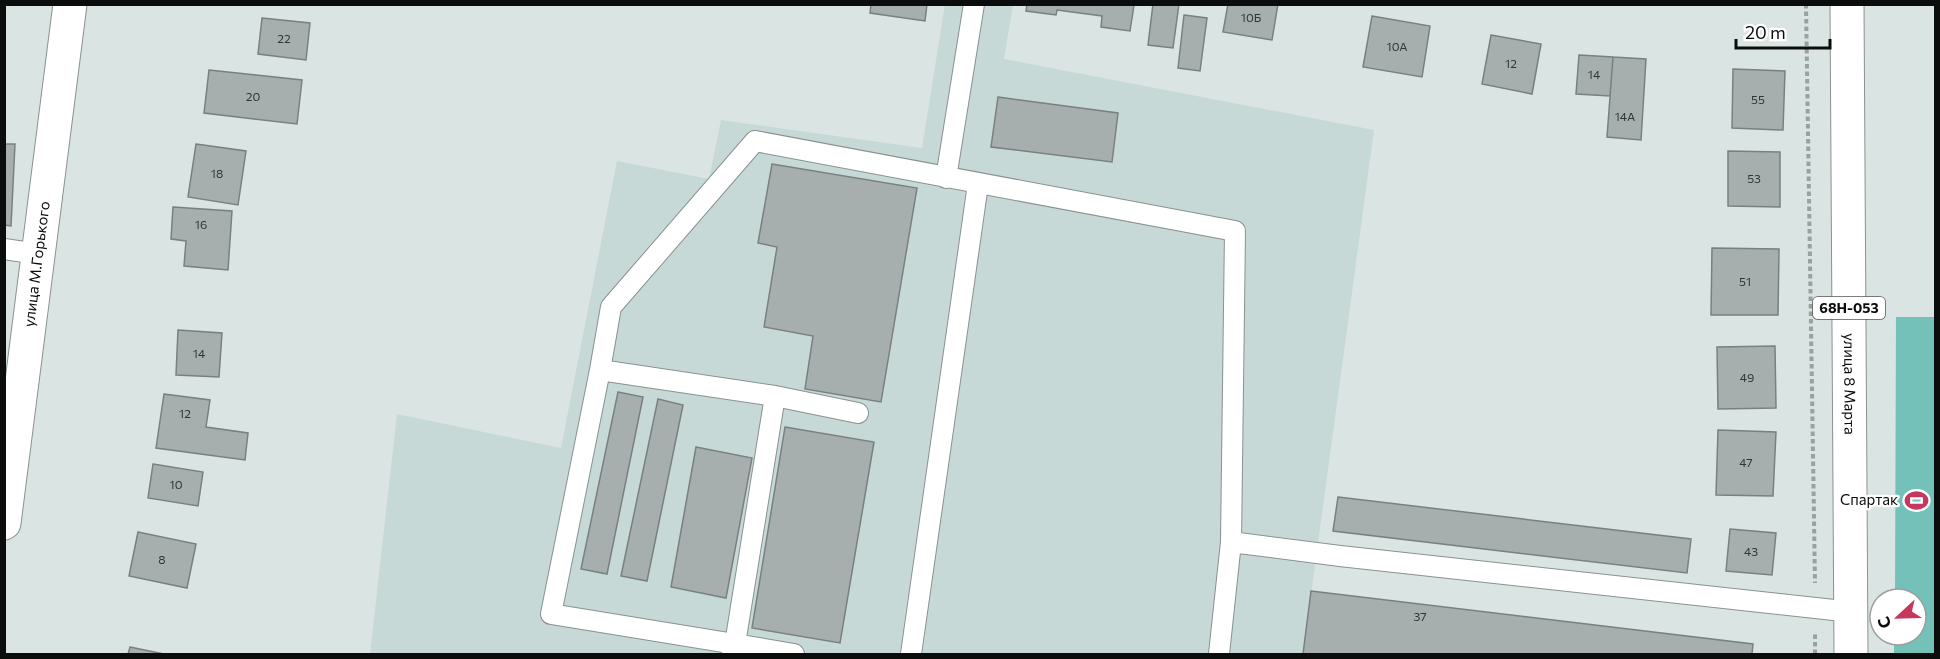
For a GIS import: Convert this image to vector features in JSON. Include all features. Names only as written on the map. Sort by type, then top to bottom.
[{"type":"main road","name":"улица М.Горького","points":[[4,523],[70,4]]},
{"type":"main road","name":"улица 8 Марта","points":[[1846,4],[1851,654]]},
{"type":"lane","points":[[946,178],[974,4]]},
{"type":"lane","points":[[794,654],[734,649],[551,614],[611,307],[755,141],[1235,231],[1231,542],[1219,654]]},
{"type":"lane","points":[[912,654],[978,184]]},
{"type":"lane","points":[[4,249],[38,254]]},
{"type":"lane","points":[[600,370],[775,396],[858,413]]},
{"type":"lane","points":[[734,649],[775,396]]},
{"type":"lane","points":[[1231,542],[1352,558],[1852,612]]},
{"type":"path","points":[[1806,4],[1815,584]]},
{"type":"shaded area","points":[[945,4],[1013,5],[1004,59],[1374,130],[1303,654],[370,654],[397,414],[561,448],[617,161],[709,179],[721,120],[922,148]]},
{"type":"shaded area","name":"Спартак","points":[[1896,317],[1935,317],[1935,654],[1894,654],[1894,647],[1928,647],[1928,587],[1895,587]]},
{"type":"building","points":[[871,4],[927,4],[925,21],[870,13]]},
{"type":"building","points":[[1027,4],[1134,5],[1130,31],[1101,27],[1102,16],[1057,10],[1056,15],[1026,11]]},
{"type":"building","points":[[1153,4],[1179,4],[1173,48],[1148,45]]},
{"type":"building","points":[[1228,4],[1278,4],[1272,40],[1223,32]]},
{"type":"building","points":[[1184,15],[1207,18],[1200,71],[1178,68]]},
{"type":"building","points":[[1372,16],[1430,26],[1422,77],[1363,67]]},
{"type":"building","points":[[262,18],[310,23],[306,60],[258,54]]},
{"type":"building","points":[[1491,35],[1541,44],[1532,94],[1482,84]]},
{"type":"building","points":[[1579,55],[1613,57],[1610,96],[1576,94]]},
{"type":"building","points":[[1613,57],[1646,59],[1641,140],[1607,137]]},
{"type":"building","points":[[1733,69],[1785,71],[1783,130],[1732,128]]},
{"type":"building","points":[[209,70],[302,80],[297,124],[204,113]]},
{"type":"building","points":[[998,97],[1118,113],[1112,162],[991,147]]},
{"type":"building","points":[[4,144],[15,144],[11,226],[4,225]]},
{"type":"building","points":[[196,144],[246,151],[238,205],[188,197]]},
{"type":"building","points":[[1728,151],[1780,152],[1780,207],[1728,206]]},
{"type":"building","points":[[772,164],[917,188],[881,402],[805,389],[813,336],[764,327],[777,247],[758,243]]},
{"type":"building","points":[[173,207],[232,211],[228,270],[184,266],[186,241],[171,239]]},
{"type":"building","points":[[1712,248],[1779,249],[1778,315],[1711,315]]},
{"type":"building","points":[[178,330],[222,333],[219,377],[176,375]]},
{"type":"building","points":[[1775,346],[1776,408],[1718,409],[1717,347]]},
{"type":"building","points":[[618,392],[643,397],[607,574],[581,569]]},
{"type":"building","points":[[164,394],[210,400],[206,427],[248,433],[245,460],[156,448]]},
{"type":"building","points":[[658,399],[683,405],[647,581],[621,576]]},
{"type":"building","points":[[785,427],[874,442],[840,643],[752,628]]},
{"type":"building","points":[[1718,430],[1776,432],[1773,496],[1716,495]]},
{"type":"building","points":[[696,447],[752,458],[726,598],[671,587]]},
{"type":"building","points":[[153,464],[203,472],[198,506],[148,498]]},
{"type":"building","points":[[1338,497],[1691,539],[1687,573],[1333,531]]},
{"type":"building","points":[[1730,529],[1776,533],[1772,575],[1726,571]]},
{"type":"building","points":[[138,532],[196,544],[187,588],[129,576]]},
{"type":"building","points":[[1311,591],[1753,644],[1752,654],[1303,654]]},
{"type":"building","points":[[130,647],[164,654],[128,654]]},
{"type":"place","name":"Спартак","points":[[1916,500]]}]
